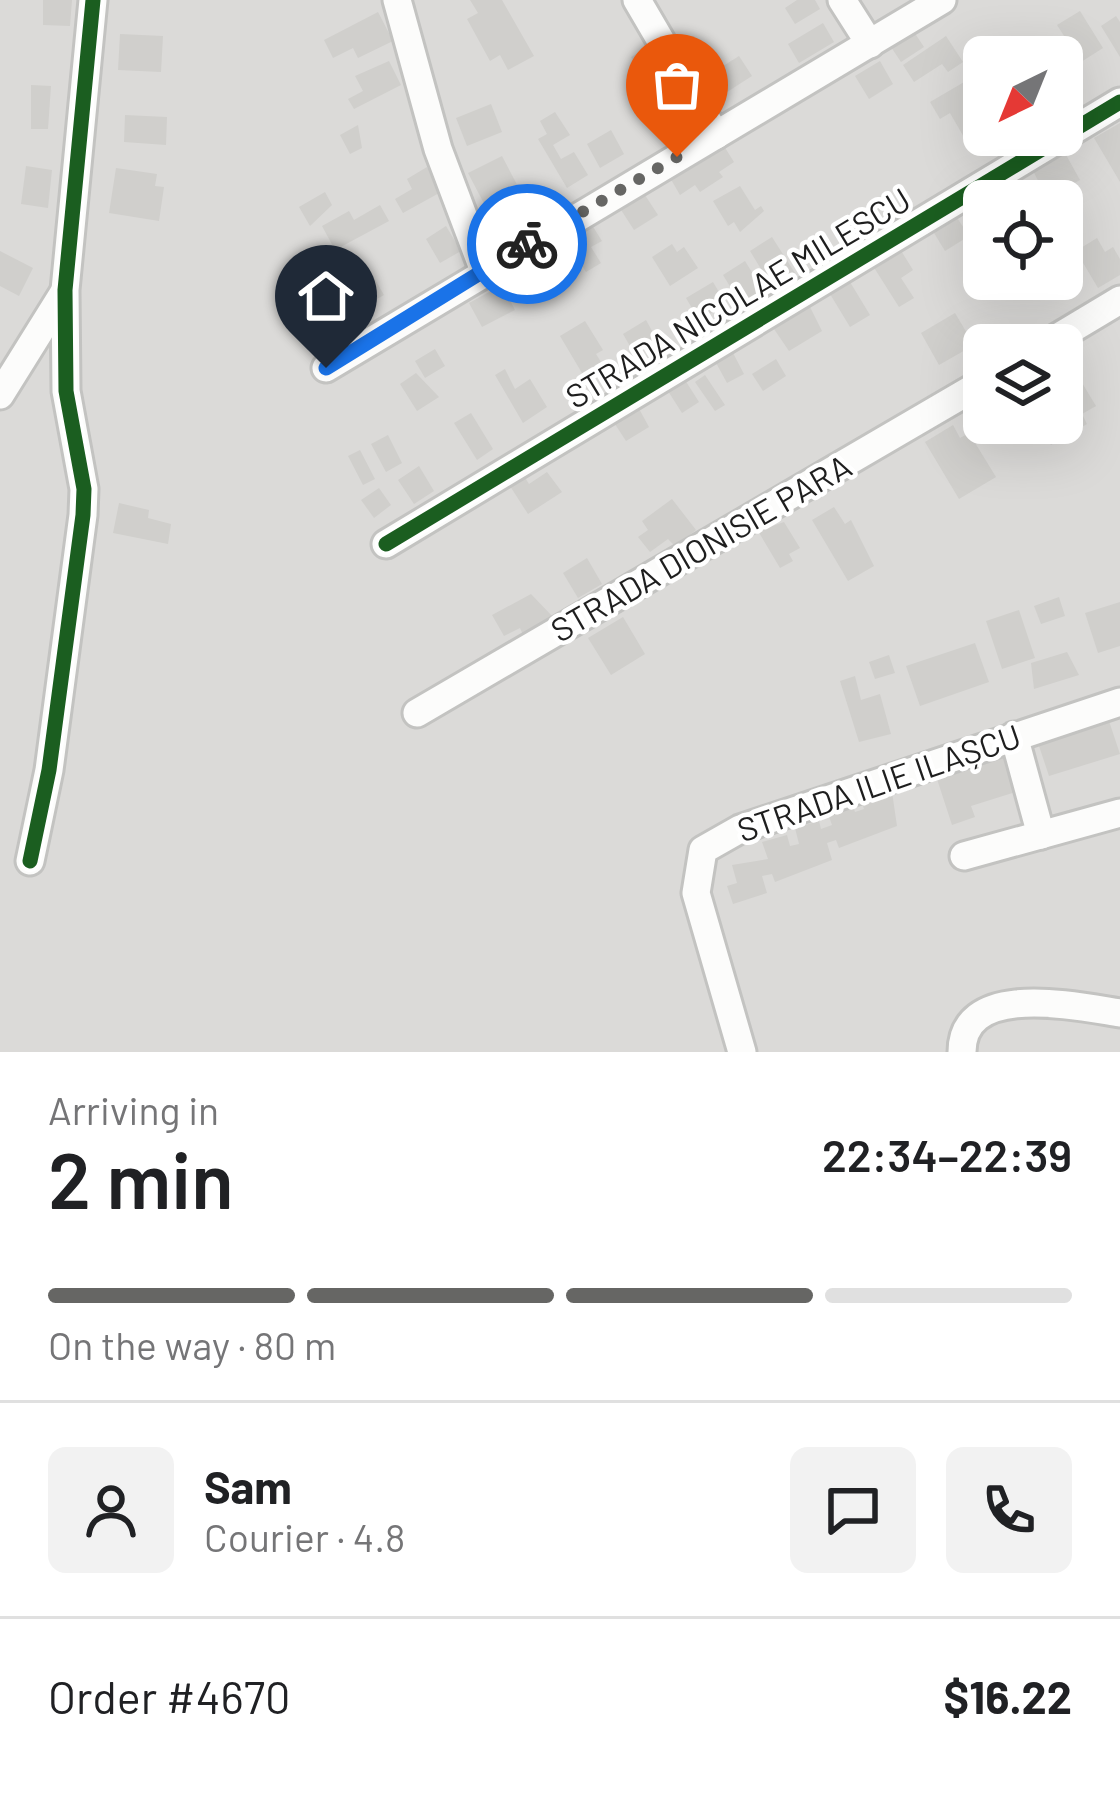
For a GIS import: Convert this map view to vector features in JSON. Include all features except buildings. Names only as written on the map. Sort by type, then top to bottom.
[{"type":"street","points":[[30,861],[49,770],[83,515],[84,489],[66,391],[65,290],[93,0]]},
{"type":"street","points":[[398,0],[438,149],[484,272]]},
{"type":"street","points":[[637,0],[716,135]]},
{"type":"street","points":[[842,0],[870,44]]},
{"type":"street","points":[[326,368],[942,0]]},
{"type":"street","name":"STRADA NICOLAE MILESCU","points":[[386,544],[1120,102]]},
{"type":"street","points":[[0,395],[65,290]]},
{"type":"street","points":[[1080,324],[1120,300]]},
{"type":"street","name":"STRADA DIONISIE PARA","points":[[417,713],[963,394]]},
{"type":"street","name":"STRADA ILIE ILAȘCU","points":[[742,1052],[696,893],[703,850],[740,829],[1120,702]]},
{"type":"street","points":[[1014,736],[1041,835]]},
{"type":"street","points":[[964,856],[1120,813]]},
{"type":"street","points":[[962,1052],[968,1024],[981,1012],[1004,1005],[1120,1013]]},
{"type":"shaded area","points":[[0,0],[1120,0],[1120,1052],[0,1052]]},
{"type":"cycle path","points":[[30,861],[49,770],[83,515],[84,489],[66,391],[65,290],[93,0]]},
{"type":"cycle path","points":[[386,544],[1120,102]]},
{"type":"way so far","points":[[527,244],[677,157]]},
{"type":"route","points":[[326,368],[527,244]]}]
